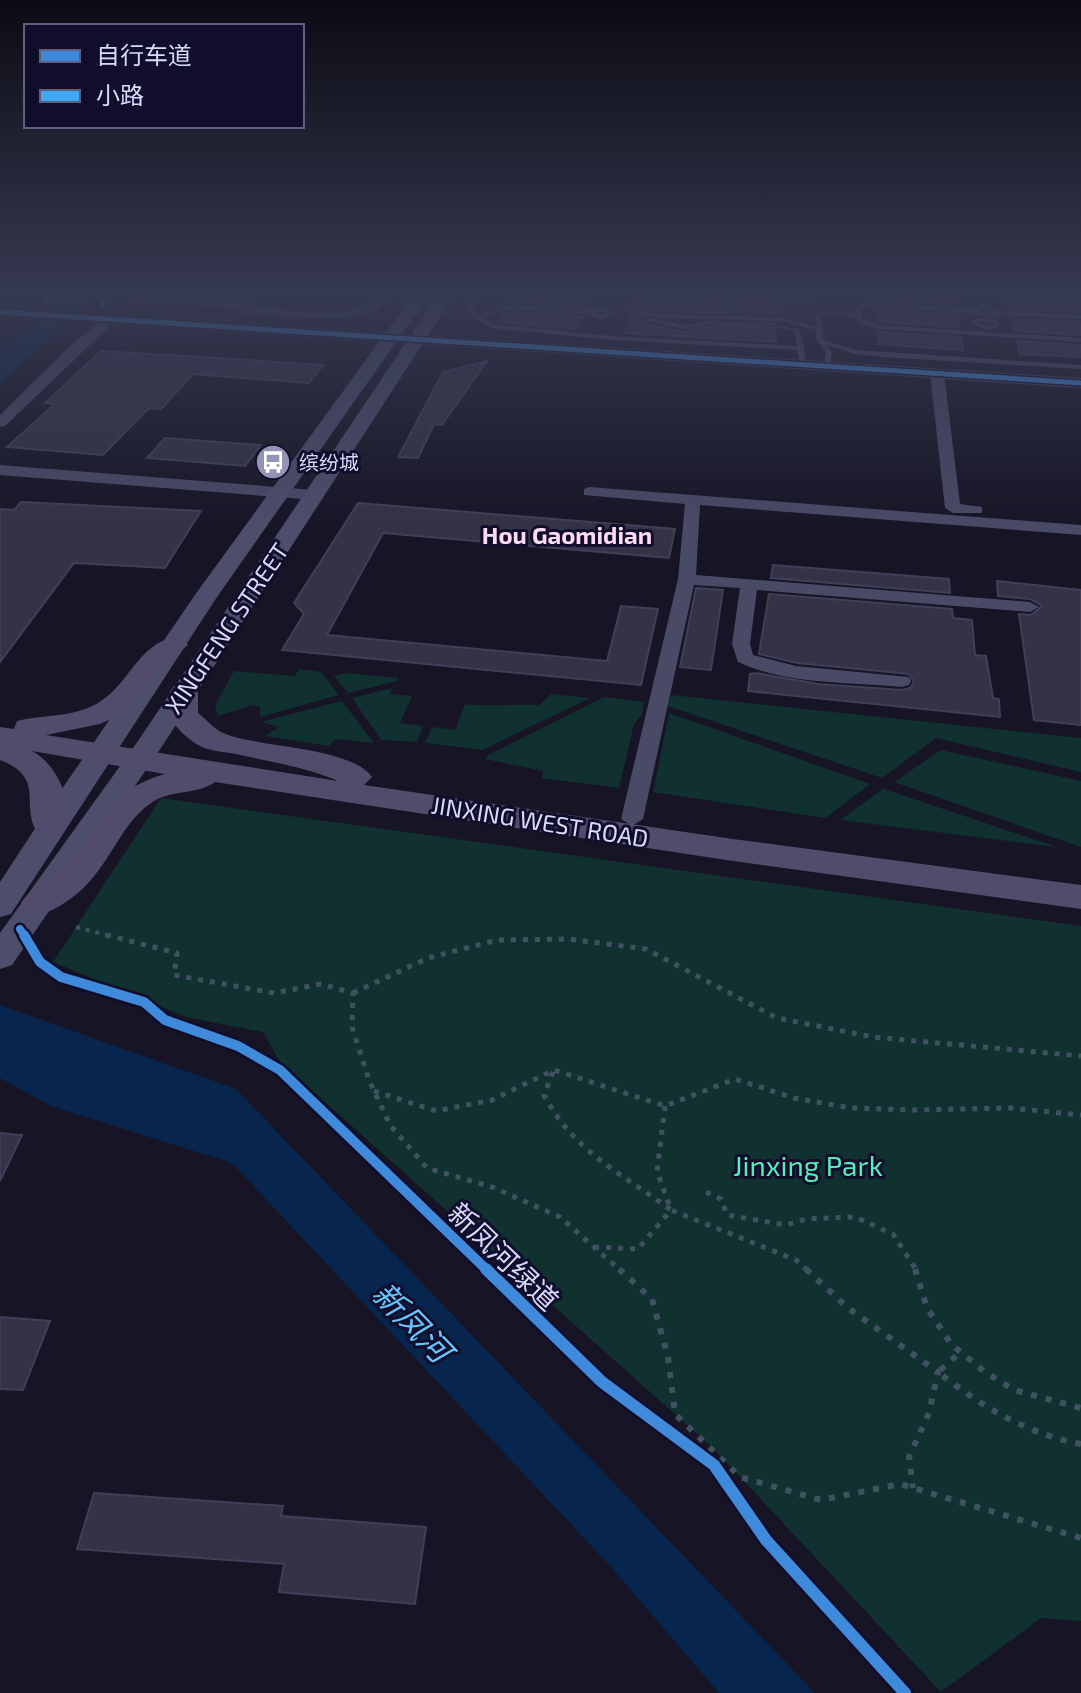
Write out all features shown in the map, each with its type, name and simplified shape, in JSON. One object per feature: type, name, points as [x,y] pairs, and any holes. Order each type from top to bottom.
[{"type":"main road","name":"XINGFENG STREET","points":[[0,906],[50,827],[278,491],[363,374]]},
{"type":"main road","name":"XINGFENG STREET","points":[[0,957],[144,752],[393,374]]},
{"type":"main road","points":[[9,728],[76,721],[106,711],[120,701],[153,659],[174,645]]},
{"type":"main road","points":[[183,693],[181,709],[185,718],[212,740],[326,764],[356,777]]},
{"type":"main road","name":"JINXING WEST ROAD","points":[[9,728],[144,752],[356,777],[859,853],[1081,879]]},
{"type":"main road","points":[[0,750],[30,761],[41,773],[47,785],[50,827]]},
{"type":"main road","name":"JINXING WEST ROAD","points":[[144,752],[250,777],[748,852],[1081,897]]},
{"type":"main road","points":[[39,903],[79,874],[131,801],[154,787],[181,780],[250,777]]},
{"type":"street","points":[[0,423],[50,374]]},
{"type":"street","points":[[937,374],[953,508],[1081,518]]},
{"type":"street","points":[[951,374],[1081,383]]},
{"type":"street","points":[[0,470],[315,495]]},
{"type":"street","points":[[589,492],[1081,530]]},
{"type":"street","points":[[632,819],[687,579],[693,500]]},
{"type":"street","points":[[687,579],[1030,607]]},
{"type":"street","points":[[749,586],[741,644],[745,658],[752,663],[902,681]]},
{"type":"path","points":[[76,927],[177,953],[174,975],[274,993],[321,984],[353,993],[428,958],[497,940],[568,939],[646,949],[777,1018],[873,1037],[1081,1056]]},
{"type":"path","points":[[353,993],[352,1027],[374,1091],[390,1125],[427,1168],[492,1187],[560,1217],[652,1299],[668,1357],[675,1414],[740,1477],[821,1500],[900,1484],[1081,1538]]},
{"type":"path","points":[[374,1091],[436,1111],[492,1100],[554,1070],[665,1106],[735,1079],[776,1094],[829,1105],[898,1111],[966,1112],[1004,1108],[1081,1115]]},
{"type":"path","points":[[554,1070],[544,1095],[559,1123],[598,1161],[641,1186],[671,1210],[796,1260],[848,1308],[938,1372],[968,1398],[1060,1441],[1081,1444]]},
{"type":"path","points":[[665,1106],[657,1171],[671,1210]]},
{"type":"path","points":[[706,1192],[721,1199],[727,1215],[786,1225],[806,1219],[855,1217],[893,1234],[920,1277],[927,1308],[951,1344],[985,1372],[1014,1390],[1081,1408]]},
{"type":"path","points":[[593,1247],[638,1249],[671,1210]]},
{"type":"path","points":[[913,1488],[909,1457],[929,1413],[938,1372],[956,1356]]},
{"type":"path","points":[[702,1456],[723,1477]]},
{"type":"green space","points":[[300,669],[321,672],[339,695],[260,717],[260,707],[253,705],[218,716],[215,705],[234,671],[294,676]]},
{"type":"green space","points":[[345,673],[399,678],[348,693],[334,676]]},
{"type":"green space","points":[[392,688],[390,694],[412,696],[400,723],[423,726],[417,742],[381,740],[352,698]]},
{"type":"green space","points":[[551,694],[590,698],[482,750],[425,743],[432,727],[455,730],[465,704],[539,705]]},
{"type":"green space","points":[[671,695],[1081,738],[1081,772],[936,738],[882,778],[668,706]]},
{"type":"green space","points":[[604,697],[644,702],[642,715],[634,724],[619,788],[542,778],[543,771],[485,759],[488,755]]},
{"type":"green space","points":[[342,701],[374,743],[335,739],[329,746],[265,736],[279,727],[261,722]]},
{"type":"green space","points":[[669,713],[870,784],[825,818],[653,792]]},
{"type":"green space","points":[[941,750],[1081,781],[1081,847],[894,782]]},
{"type":"green space","points":[[884,789],[1057,847],[840,820]]},
{"type":"green space","name":"Jinxing Park","points":[[161,798],[1081,926],[1081,1621],[1041,1618],[941,1692],[714,1449],[280,1062],[263,1032],[186,1017],[53,962]]},
{"type":"water","points":[[0,374],[11,374],[0,384]]},
{"type":"water","name":"新凤河","points":[[0,1005],[236,1089],[815,1693],[719,1693],[613,1569],[232,1163],[51,1106],[0,1078]]},
{"type":"building","points":[[76,374],[193,374],[161,409],[149,408],[103,455],[7,447],[55,404],[45,403]]},
{"type":"building","points":[[193,374],[316,374],[309,383]]},
{"type":"building","points":[[442,374],[478,374],[442,425],[434,424],[418,458],[398,457]]},
{"type":"building","points":[[165,438],[261,445],[245,466],[147,458]]},
{"type":"building","points":[[21,502],[201,511],[165,568],[74,563],[0,662],[0,509],[14,510]]},
{"type":"building","points":[[358,503],[675,529],[669,558],[383,533],[327,635],[607,661],[621,606],[658,609],[641,685],[282,650],[304,614],[294,603]]},
{"type":"building","points":[[773,565],[949,579],[950,593],[771,578]]},
{"type":"building","points":[[997,581],[1081,590],[1081,725],[1034,720],[1019,614],[1031,615],[1042,606],[1030,599],[998,596]]},
{"type":"building","points":[[696,588],[723,590],[711,670],[680,667]]},
{"type":"building","points":[[769,594],[952,609],[953,618],[972,620],[975,655],[986,656],[993,698],[999,699],[1000,717],[748,691],[750,674],[757,673],[818,684],[902,690],[910,688],[914,682],[909,674],[797,663],[759,654]]},
{"type":"building","points":[[0,1133],[22,1135],[0,1181]]},
{"type":"building","points":[[0,1317],[50,1321],[23,1390],[0,1389]]},
{"type":"building","points":[[94,1493],[283,1506],[281,1516],[426,1527],[415,1604],[279,1592],[284,1564],[77,1549]]},
{"type":"cycle path","points":[[944,374],[1081,383]]},
{"type":"cycle path","name":"新凤河绿道","points":[[20,929],[40,962],[61,977],[144,1002],[165,1020],[238,1046],[280,1070],[602,1382],[714,1465],[766,1540],[905,1693]]},
{"type":"place","name":"缤纷城","points":[[273,462]]},
{"type":"district","name":"Hou Gaomidian","points":[[567,534]]}]
